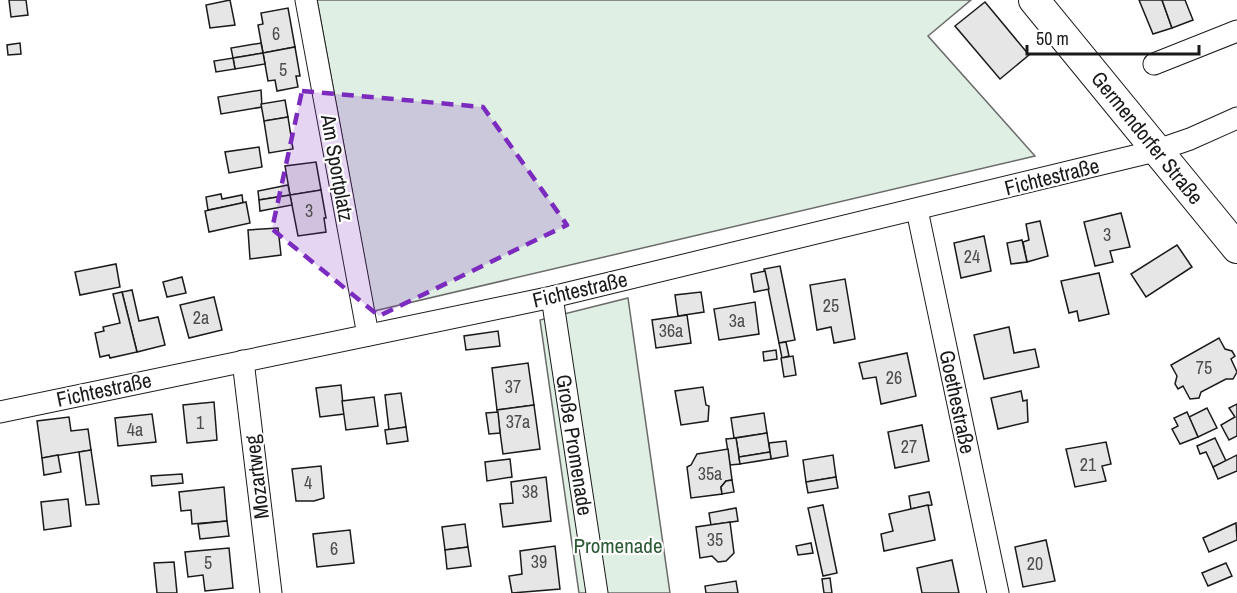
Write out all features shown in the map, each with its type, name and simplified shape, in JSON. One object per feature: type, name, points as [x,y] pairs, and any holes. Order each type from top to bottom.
[{"type":"main road","name":"Germendorfer Straße","points":[[1034,0],[1237,249]]},
{"type":"street","name":"Am Sportplatz","points":[[306,0],[368,335]]},
{"type":"street","points":[[1154,64],[1237,31]]},
{"type":"street","name":"Fichtestraße","points":[[0,412],[552,297],[1155,151],[1190,139],[1237,118]]},
{"type":"street","name":"Goethestraße","points":[[917,210],[998,593]]},
{"type":"street","name":"Große Promenade","points":[[552,297],[597,593]]},
{"type":"street","name":"Mozartweg","points":[[243,361],[271,593]]},
{"type":"highlighted area","points":[[302,91],[483,107],[567,225],[379,316],[272,229]]},
{"type":"green space","points":[[317,0],[971,0],[928,36],[1035,156],[374,311]]},
{"type":"green space","name":"Promenade","points":[[628,298],[670,593],[579,593],[540,320]]},
{"type":"building","points":[[9,0],[26,0],[28,15],[11,17]]},
{"type":"building","points":[[230,0],[235,25],[210,28],[206,5]]},
{"type":"building","points":[[1139,0],[1162,0],[1172,28],[1153,34]]},
{"type":"building","points":[[1162,0],[1185,0],[1193,20],[1172,28]]},
{"type":"building","points":[[985,2],[1029,55],[1000,79],[955,26]]},
{"type":"building","points":[[288,8],[295,47],[263,53],[258,25],[263,24],[261,13]]},
{"type":"building","points":[[20,43],[21,54],[8,55],[7,45]]},
{"type":"building","points":[[261,43],[263,53],[233,58],[231,48]]},
{"type":"building","points":[[295,47],[300,76],[296,76],[298,87],[277,91],[275,80],[268,81],[263,53]]},
{"type":"building","points":[[263,53],[265,64],[235,69],[233,58]]},
{"type":"building","points":[[233,58],[235,69],[216,72],[214,61]]},
{"type":"building","points":[[261,90],[262,107],[221,114],[218,97]]},
{"type":"building","points":[[285,100],[288,117],[264,121],[261,104]]},
{"type":"building","points":[[288,117],[293,149],[269,153],[264,121]]},
{"type":"building","points":[[259,147],[262,167],[229,173],[225,152]]},
{"type":"building","points":[[316,162],[321,190],[290,195],[285,166]]},
{"type":"building","points":[[288,185],[290,195],[259,200],[258,191]]},
{"type":"building","points":[[321,190],[326,232],[298,236],[290,195]]},
{"type":"building","points":[[221,194],[222,199],[242,195],[243,203],[208,210],[206,197]]},
{"type":"building","points":[[290,195],[292,205],[260,211],[259,200]]},
{"type":"building","points":[[246,202],[250,223],[209,232],[205,211]]},
{"type":"building","points":[[1121,213],[1130,247],[1110,251],[1113,262],[1095,266],[1084,222]]},
{"type":"building","points":[[1040,221],[1048,256],[1027,262],[1023,242],[1029,240],[1026,224]]},
{"type":"building","points":[[278,228],[281,255],[250,259],[248,230]]},
{"type":"building","points":[[984,236],[991,271],[961,278],[954,243]]},
{"type":"building","points":[[1022,240],[1027,262],[1011,264],[1007,243]]},
{"type":"building","points":[[1177,245],[1192,267],[1146,297],[1131,274]]},
{"type":"building","points":[[116,264],[120,287],[80,295],[75,272]]},
{"type":"building","points":[[780,266],[795,340],[779,343],[764,269]]},
{"type":"building","points":[[765,271],[769,289],[754,292],[751,274]]},
{"type":"building","points":[[1099,273],[1109,314],[1079,321],[1077,311],[1069,313],[1061,281]]},
{"type":"building","points":[[182,277],[186,293],[167,297],[163,282]]},
{"type":"building","points":[[845,279],[855,339],[834,343],[831,327],[817,330],[810,285]]},
{"type":"building","points":[[132,290],[139,321],[158,317],[165,345],[137,352],[122,292]]},
{"type":"building","points":[[122,292],[137,352],[110,358],[109,355],[100,357],[95,333],[104,331],[103,327],[120,323],[113,294]]},
{"type":"building","points":[[701,292],[704,312],[678,316],[675,295]]},
{"type":"building","points":[[214,297],[222,330],[189,338],[180,305]]},
{"type":"building","points":[[755,302],[759,334],[719,340],[714,309]]},
{"type":"building","points":[[687,315],[691,343],[656,348],[652,320]]},
{"type":"building","points":[[1009,327],[1014,353],[1035,349],[1039,367],[984,379],[974,335]]},
{"type":"building","points":[[498,331],[500,346],[466,350],[464,336]]},
{"type":"building","points":[[1219,338],[1225,349],[1232,351],[1235,356],[1231,359],[1237,372],[1233,379],[1226,379],[1201,392],[1199,398],[1190,399],[1183,386],[1178,389],[1175,384],[1177,376],[1171,365]]},
{"type":"building","points":[[786,342],[789,356],[782,358],[779,343]]},
{"type":"building","points":[[776,350],[777,359],[764,361],[763,352]]},
{"type":"building","points":[[907,353],[916,396],[881,404],[876,377],[863,379],[859,363]]},
{"type":"building","points":[[793,356],[796,375],[784,377],[781,358]]},
{"type":"building","points":[[528,363],[534,405],[497,410],[492,368]]},
{"type":"building","points":[[341,385],[344,414],[320,417],[316,388]]},
{"type":"building","points":[[703,387],[706,405],[709,406],[708,421],[681,425],[675,391]]},
{"type":"building","points":[[1021,391],[1023,401],[1027,400],[1028,422],[998,429],[991,398]]},
{"type":"building","points":[[401,393],[406,427],[389,430],[385,395]]},
{"type":"building","points":[[374,397],[378,426],[346,430],[342,401]]},
{"type":"building","points":[[214,402],[217,440],[187,443],[183,405]]},
{"type":"building","points":[[1237,404],[1237,436],[1229,440],[1221,425],[1235,417],[1229,408]]},
{"type":"building","points":[[534,405],[540,449],[503,454],[497,410]]},
{"type":"building","points":[[1207,408],[1217,428],[1198,437],[1189,417]]},
{"type":"building","points":[[498,412],[500,433],[489,434],[486,413]]},
{"type":"building","points":[[1187,412],[1198,437],[1180,444],[1172,429],[1178,426],[1174,418]]},
{"type":"building","points":[[764,413],[767,433],[734,438],[731,418]]},
{"type":"building","points":[[152,414],[156,442],[118,446],[115,418]]},
{"type":"building","points":[[69,417],[71,431],[88,429],[91,450],[42,458],[37,421]]},
{"type":"building","points":[[922,425],[929,461],[895,468],[888,432]]},
{"type":"building","points":[[406,427],[408,441],[387,444],[385,430]]},
{"type":"building","points":[[767,433],[770,452],[739,457],[736,438]]},
{"type":"building","points":[[736,438],[740,464],[730,465],[726,439]]},
{"type":"building","points":[[1215,438],[1226,461],[1213,467],[1206,452],[1200,454],[1197,446]]},
{"type":"building","points":[[786,441],[788,456],[771,459],[769,443]]},
{"type":"building","points":[[1106,442],[1111,464],[1102,466],[1106,481],[1075,487],[1066,449]]},
{"type":"building","points":[[728,449],[732,480],[726,481],[721,487],[722,494],[691,498],[687,467],[691,465],[697,454]]},
{"type":"building","points":[[91,450],[99,504],[86,505],[79,452]]},
{"type":"building","points":[[770,452],[771,459],[740,464],[739,457]]},
{"type":"building","points":[[58,455],[61,472],[44,475],[42,458]]},
{"type":"building","points":[[833,455],[836,477],[806,482],[803,460]]},
{"type":"building","points":[[1237,455],[1237,471],[1218,479],[1213,467]]},
{"type":"building","points":[[510,459],[512,477],[487,481],[485,462]]},
{"type":"building","points":[[321,466],[324,498],[314,501],[296,501],[292,469]]},
{"type":"building","points":[[182,474],[183,483],[152,486],[151,476]]},
{"type":"building","points":[[546,477],[551,521],[503,527],[500,504],[513,503],[511,482]]},
{"type":"building","points":[[836,477],[838,488],[808,493],[806,482]]},
{"type":"building","points":[[732,480],[734,492],[722,494],[721,487],[726,481]]},
{"type":"building","points":[[224,487],[227,521],[192,524],[191,510],[181,511],[179,492]]},
{"type":"building","points":[[929,492],[932,505],[911,509],[909,496]]},
{"type":"building","points":[[68,499],[71,526],[44,530],[41,502]]},
{"type":"building","points":[[823,505],[837,573],[823,576],[808,508]]},
{"type":"building","points":[[928,505],[935,540],[884,551],[881,534],[893,531],[889,514]]},
{"type":"building","points":[[736,508],[738,521],[711,525],[709,513]]},
{"type":"building","points":[[227,521],[229,536],[200,539],[198,524]]},
{"type":"building","points":[[730,522],[734,553],[726,561],[718,562],[712,556],[700,558],[696,527]]},
{"type":"building","points":[[1236,523],[1237,540],[1209,552],[1203,538]]},
{"type":"building","points":[[465,524],[468,547],[445,550],[442,527]]},
{"type":"building","points":[[350,530],[354,563],[317,567],[313,534]]},
{"type":"building","points":[[1046,540],[1055,581],[1023,587],[1015,547]]},
{"type":"building","points":[[811,543],[813,553],[798,555],[796,546]]},
{"type":"building","points":[[555,546],[560,589],[512,593],[509,576],[522,574],[520,551]]},
{"type":"building","points":[[468,547],[471,566],[447,569],[445,550]]},
{"type":"building","points":[[229,548],[233,588],[205,591],[203,575],[188,577],[185,552]]},
{"type":"building","points":[[952,560],[959,593],[922,593],[917,568]]},
{"type":"building","points":[[174,562],[177,593],[157,593],[154,563]]},
{"type":"building","points":[[1226,563],[1232,576],[1208,586],[1202,573]]},
{"type":"building","points":[[830,578],[832,593],[824,593],[822,579]]},
{"type":"building","points":[[736,581],[738,593],[706,593],[705,586]]}]
